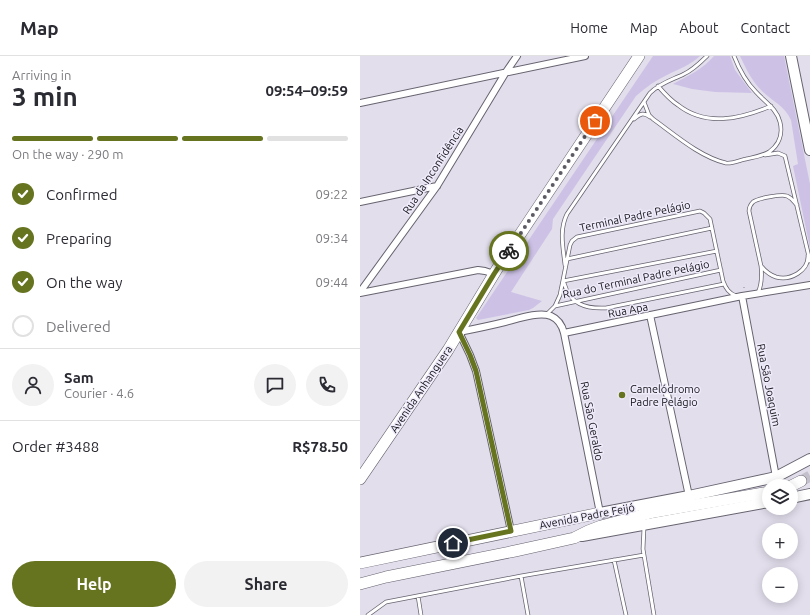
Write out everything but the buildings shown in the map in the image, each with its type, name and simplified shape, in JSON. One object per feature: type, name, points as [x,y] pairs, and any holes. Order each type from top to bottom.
[{"type":"highway","name":"Avenida Anhanguera","points":[[360,479],[459,332],[494,274],[639,56]]},
{"type":"highway","points":[[570,519],[650,513],[762,493]]},
{"type":"highway","name":"Avenida Padre Feijó","points":[[360,563],[600,513]]},
{"type":"highway","points":[[574,538],[601,526],[650,513]]},
{"type":"highway","name":"Avenida Padre Feijó","points":[[360,584],[386,577],[574,538]]},
{"type":"main road","points":[[790,56],[810,147]]},
{"type":"main road","name":"Avenida Padre Feijó","points":[[600,513],[776,477],[810,459]]},
{"type":"main road","points":[[798,497],[810,494]]},
{"type":"main road","name":"Avenida Padre Feijó","points":[[574,538],[762,503]]},
{"type":"street","name":"Rua da Inconfidência","points":[[360,293],[437,186],[517,56]]},
{"type":"street","points":[[360,103],[585,56]]},
{"type":"street","points":[[360,202],[437,186]]},
{"type":"street","points":[[360,293],[478,270],[494,274]]},
{"type":"street","name":"Rua Apa","points":[[564,332],[740,297],[810,285]]},
{"type":"street","name":"Rua São Joaquim","points":[[740,297],[776,477]]},
{"type":"street","points":[[511,531],[476,371],[459,332],[533,316],[547,315],[559,322],[564,332]]},
{"type":"street","points":[[650,315],[689,496]]},
{"type":"street","name":"Rua São Geraldo","points":[[564,332],[600,513]]},
{"type":"lane","name":"Terminal Padre Pelágio","points":[[566,269],[562,234],[564,220],[567,214],[650,93],[658,86],[690,71],[707,56]]},
{"type":"lane","points":[[734,56],[743,74],[755,91],[771,106],[780,121],[780,139],[773,149],[763,156]]},
{"type":"lane","points":[[658,86],[679,106],[693,114],[707,118],[734,118],[751,114],[771,106]]},
{"type":"lane","points":[[644,102],[649,115],[653,119]]},
{"type":"lane","points":[[630,122],[638,115],[646,114],[696,150],[727,163],[778,153],[785,156],[810,261]]},
{"type":"lane","points":[[757,294],[760,289],[762,279],[761,266],[749,211],[750,205],[752,202],[756,201],[778,196],[788,196],[797,205]]},
{"type":"lane","name":"Terminal Padre Pelágio","points":[[547,315],[560,295],[570,245],[577,237],[700,211],[707,215],[710,219],[724,284]]},
{"type":"lane","points":[[568,259],[712,228]]},
{"type":"lane","name":"Rua do Terminal Padre Pelágio","points":[[563,281],[717,251]]},
{"type":"lane","points":[[761,266],[771,275],[778,278],[794,276],[803,269],[808,255]]},
{"type":"lane","name":"Rua do Terminal Padre Pelágio","points":[[554,306],[721,270]]},
{"type":"lane","points":[[563,281],[570,297],[576,302],[584,306],[600,308],[724,284],[728,291],[740,297]]},
{"type":"lane","points":[[644,525],[643,549],[654,615]]},
{"type":"lane","points":[[368,615],[386,602],[521,576],[644,555]]},
{"type":"lane","points":[[614,560],[626,615]]},
{"type":"lane","points":[[521,576],[528,615]]},
{"type":"lane","points":[[418,596],[421,615]]},
{"type":"shaded area","points":[[653,56],[700,56],[655,81],[636,96],[553,219],[552,229],[511,292],[542,301],[529,310],[478,320],[476,318]]},
{"type":"shaded area","points":[[714,56],[730,56],[735,70],[752,93],[715,92],[692,89],[673,84],[690,75],[710,61]]},
{"type":"shaded area","points":[[740,56],[784,56],[810,184],[810,248],[793,166],[798,164],[791,120],[782,107],[766,95],[755,83]]},
{"type":"tunnel","points":[[801,481],[810,476]]},
{"type":"way so far","points":[[509,251],[595,121]]},
{"type":"place","name":"Camelódromo Padre Pelágio","points":[[622,395]]},
{"type":"route","points":[[453,543],[511,531],[476,371],[459,332],[509,251]]}]
